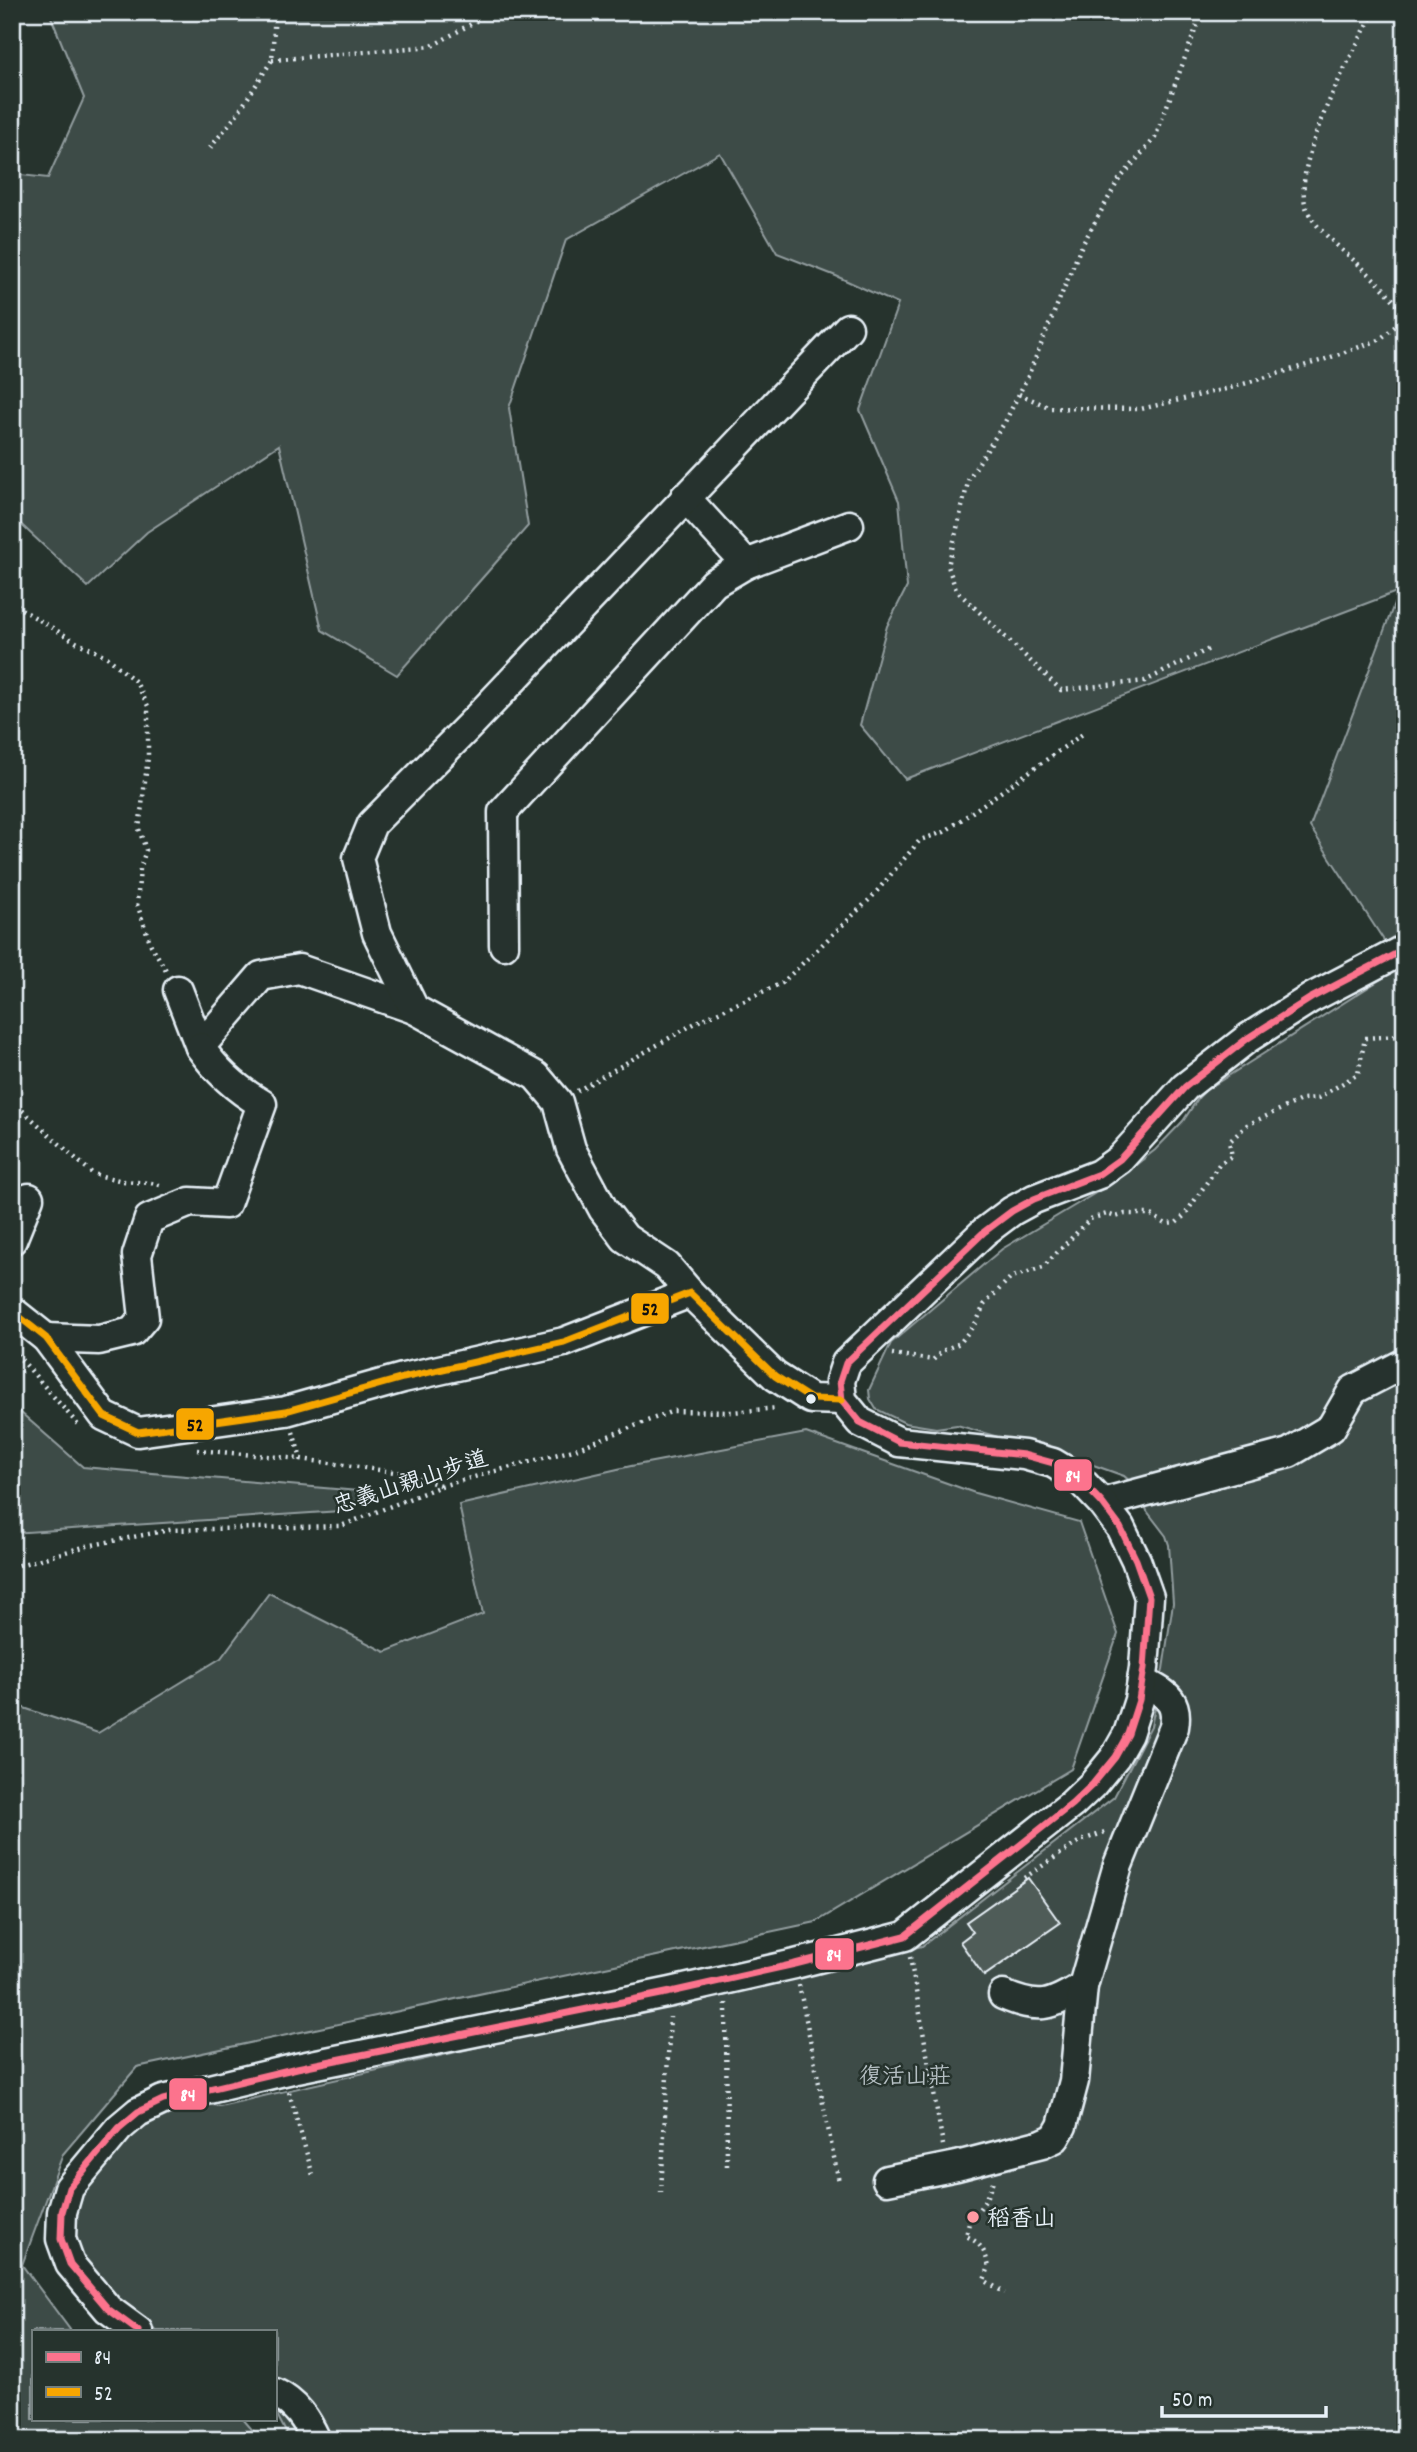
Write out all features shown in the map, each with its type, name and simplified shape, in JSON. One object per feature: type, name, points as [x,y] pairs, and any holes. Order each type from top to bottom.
[{"type":"street","points":[[414,1009],[377,933],[358,858],[372,824],[470,725],[848,328]]},
{"type":"street","points":[[685,497],[746,564]]},
{"type":"street","points":[[503,945],[503,812],[714,583],[746,564],[849,525]]},
{"type":"street","points":[[137,2330],[108,2309],[70,2264],[61,2239],[62,2212],[69,2188],[119,2127],[138,2112],[163,2100],[283,2071],[671,1992],[905,1936],[1072,1804],[1093,1784],[1115,1757],[1128,1734],[1142,1681],[1149,1598],[1125,1538],[1102,1503],[1078,1478],[1053,1463],[1024,1455],[899,1442],[860,1422],[842,1400],[840,1381],[846,1363],[984,1232],[1034,1199],[1099,1174],[1120,1159],[1185,1087],[1248,1038],[1311,998],[1405,949]]},
{"type":"street","points":[[200,1047],[261,976],[299,968],[414,1009],[536,1076],[558,1102],[571,1149],[603,1209],[625,1238],[667,1266],[690,1293],[775,1376],[811,1399],[842,1400]]},
{"type":"street","points":[[46,1338],[99,1340],[132,1332],[144,1318],[137,1255],[149,1219],[190,1202],[226,1204],[262,1104],[239,1091],[213,1066],[200,1047],[178,990]]},
{"type":"street","points":[[12,1240],[29,1198]]},
{"type":"street","points":[[12,1311],[46,1338],[104,1416],[138,1432],[286,1411],[403,1378],[564,1342],[690,1293]]},
{"type":"street","points":[[1102,1503],[1289,1453],[1331,1428],[1353,1390],[1405,1363]]},
{"type":"street","points":[[887,2180],[1024,2149],[1055,2138],[1062,2126],[1074,2081],[1083,1986],[1118,1865],[1160,1764],[1177,1712],[1172,1700],[1142,1681]]},
{"type":"street","points":[[1003,1995],[1027,2005],[1058,2002],[1083,1986]]},
{"type":"street","points":[[276,2394],[306,2417],[316,2440]]},
{"type":"path","points":[[210,148],[237,113],[271,60],[275,12]]},
{"type":"path","points":[[271,60],[432,46],[492,12]]},
{"type":"path","points":[[1202,12],[1155,138],[1118,181],[1081,247],[1019,394],[1005,422],[969,478],[948,566],[956,590],[1061,690],[1145,681],[1209,649]]},
{"type":"path","points":[[1019,394],[1051,408],[1141,409],[1230,388],[1378,340],[1405,315],[1373,277],[1322,232],[1306,207],[1304,180],[1322,113],[1374,12]]},
{"type":"path","points":[[12,599],[21,609],[76,642],[106,656],[136,682],[148,706],[148,757],[139,829],[146,850],[140,869],[137,904],[151,945],[178,990]]},
{"type":"path","points":[[558,1102],[699,1021],[782,982],[872,897],[920,840],[944,832],[1084,733]]},
{"type":"path","points":[[860,1349],[933,1360],[942,1351],[960,1343],[977,1321],[984,1305],[1010,1278],[1043,1267],[1090,1219],[1107,1214],[1116,1217],[1125,1214],[1150,1214],[1166,1224],[1176,1223],[1184,1216],[1220,1163],[1232,1156],[1229,1142],[1247,1125],[1303,1099],[1318,1098],[1358,1074],[1366,1038],[1400,1036],[1405,1026]]},
{"type":"path","points":[[12,1101],[93,1174],[123,1181],[151,1182],[175,1189],[190,1202]]},
{"type":"path","name":"忠義山親山步道","points":[[12,1567],[87,1546],[169,1530],[341,1526],[440,1486],[573,1450],[673,1411],[732,1412],[778,1408],[811,1399]]},
{"type":"path","points":[[286,1411],[301,1459],[401,1473],[440,1486]]},
{"type":"path","points":[[1024,1878],[1080,1841],[1113,1829],[1128,1837]]},
{"type":"path","points":[[905,1936],[947,2168]]},
{"type":"path","points":[[795,1964],[839,2182]]},
{"type":"path","points":[[726,1978],[727,2168]]},
{"type":"path","points":[[661,2193],[671,1992]]},
{"type":"path","points":[[283,2071],[314,2179]]},
{"type":"path","points":[[989,2189],[985,2201],[968,2223],[966,2236],[979,2242],[986,2257],[989,2267],[984,2280],[1005,2293]]},
{"type":"green space","points":[[49,12],[1405,12],[1405,930],[1385,942],[1310,827],[1399,591],[905,779],[860,725],[887,626],[907,587],[899,501],[860,410],[898,304],[777,253],[720,153],[566,240],[509,408],[528,526],[397,675],[322,630],[279,445],[147,532],[88,587],[12,516],[12,174],[48,178],[84,98]]},
{"type":"green space","name":"復活山莊","points":[[1405,964],[1405,2440],[290,2440],[276,2413],[276,2330],[154,2330],[120,2309],[75,2247],[81,2190],[141,2118],[167,2099],[220,2106],[922,1946],[1114,1797],[1151,1726],[1173,1603],[1169,1545],[1166,1536],[1147,1511],[1141,1491],[1124,1476],[1085,1462],[957,1425],[936,1428],[905,1423],[876,1409],[870,1399],[869,1390],[891,1343],[1002,1249],[1114,1182],[1155,1150],[1183,1121],[1206,1090]]},
{"type":"green space","points":[[12,1405],[83,1467],[370,1492],[341,1511],[12,1533]]},
{"type":"green space","points":[[806,1433],[975,1493],[1079,1522],[1118,1634],[1071,1769],[816,1922],[137,2067],[63,2154],[22,2265],[70,2330],[32,2330],[32,2420],[244,2420],[261,2440],[12,2440],[12,1704],[98,1733],[221,1658],[269,1593],[385,1652],[483,1614],[459,1505],[631,1466]]},
{"type":"building","points":[[1028,1878],[1060,1923],[984,1976],[960,1942],[973,1932],[966,1922]]},
{"type":"transit line","name":"84","points":[[137,2330],[108,2309],[70,2264],[61,2239],[62,2212],[69,2188],[119,2128],[138,2112],[163,2100],[297,2068],[671,1992],[905,1936],[1072,1804],[1093,1784],[1115,1757],[1128,1734],[1139,1700],[1144,1668],[1149,1597],[1136,1560],[1120,1527],[1078,1478],[1053,1463],[1024,1455],[899,1442],[860,1422],[842,1400],[840,1381],[846,1363],[984,1232],[1012,1211],[1034,1199],[1099,1174],[1120,1159],[1185,1087],[1248,1038],[1311,998],[1405,949]]},
{"type":"transit line","name":"52","points":[[12,1311],[46,1338],[104,1416],[138,1432],[286,1411],[403,1378],[564,1342],[690,1293],[775,1376],[811,1399],[842,1400]]},
{"type":"place","name":"稻香山","points":[[973,2217]]}]
